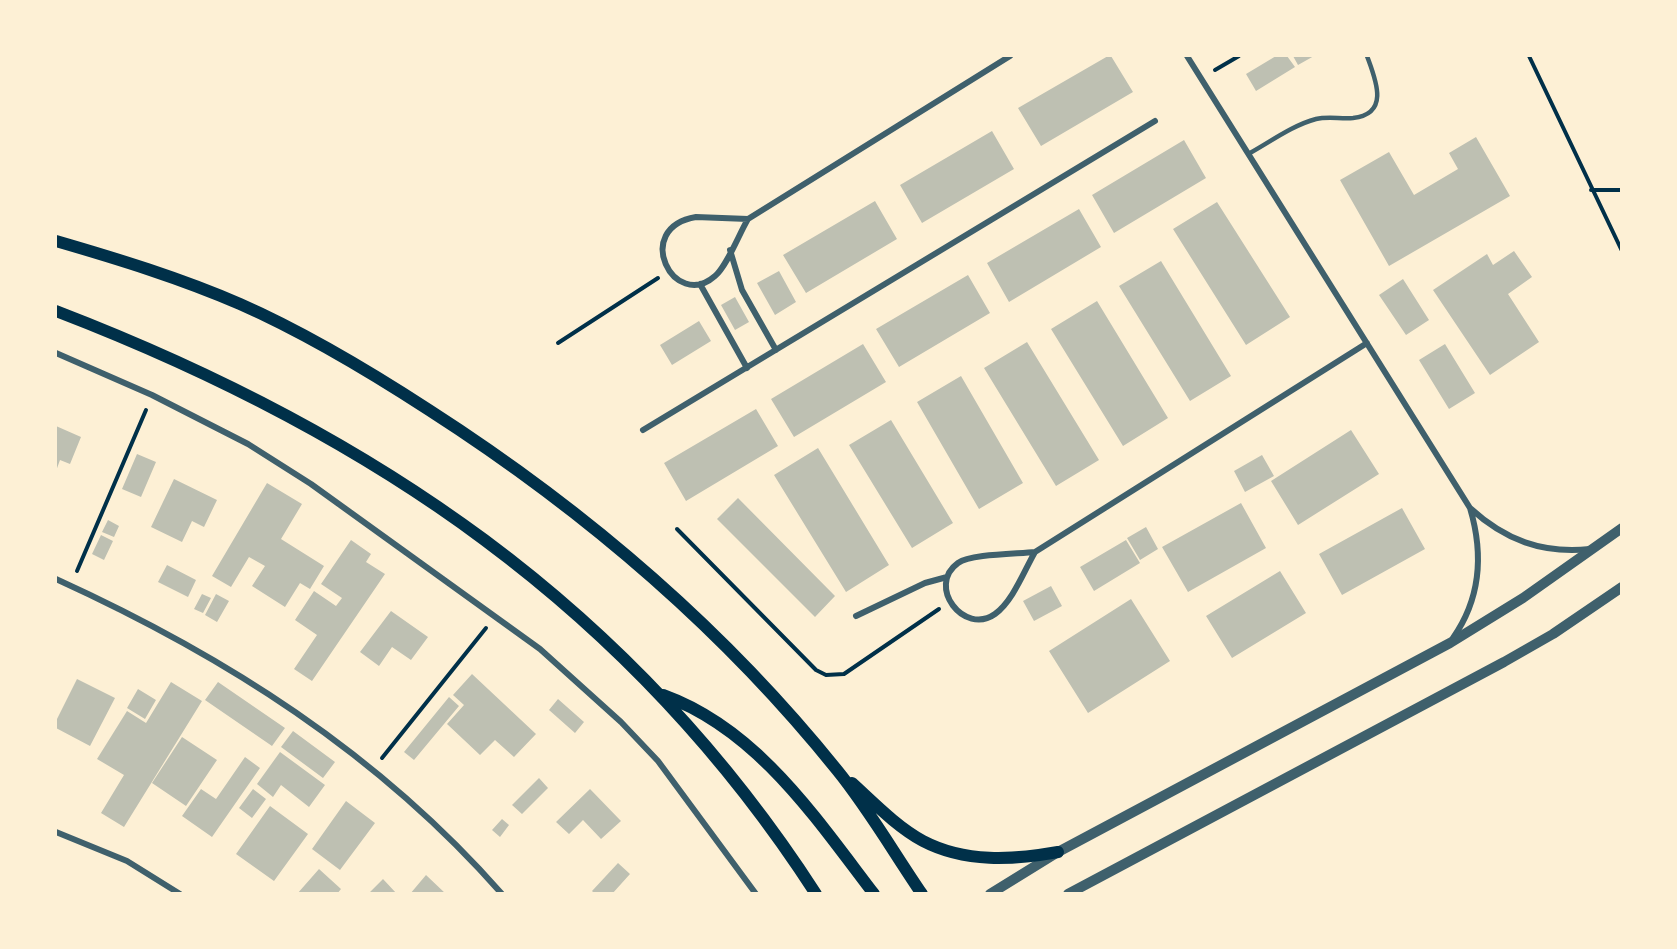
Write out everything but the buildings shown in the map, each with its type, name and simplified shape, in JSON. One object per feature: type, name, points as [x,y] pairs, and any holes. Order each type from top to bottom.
[{"type":"main road","points":[[56,241],[147,269],[243,305],[330,350],[473,438],[543,488],[675,597],[734,654],[838,771],[922,894]]},
{"type":"main road","points":[[56,311],[251,396],[379,466],[440,506],[507,555],[610,643],[662,695],[737,782],[816,894]]},
{"type":"main road","points":[[662,695],[710,716],[752,749],[815,817],[874,894]]},
{"type":"main road","points":[[838,771],[907,831],[934,846],[972,857],[989,858],[1028,857],[1058,852]]},
{"type":"street","points":[[748,219],[696,217],[679,222],[666,236],[663,244],[664,263],[668,271],[682,282],[700,284],[716,276],[748,219],[1010,56]]},
{"type":"street","points":[[1187,56],[1250,153],[1470,508],[1477,531],[1478,578],[1473,602],[1450,643]]},
{"type":"street","points":[[643,430],[1155,122]]},
{"type":"street","points":[[730,250],[742,290],[776,350]]},
{"type":"street","points":[[700,284],[747,368]]},
{"type":"street","points":[[1035,552],[1008,599],[996,613],[988,618],[970,618],[962,615],[950,602],[946,594],[947,577],[951,569],[964,559],[1035,552],[1367,343]]},
{"type":"street","points":[[56,353],[213,424],[280,463],[496,615],[581,684],[658,761],[756,894]]},
{"type":"street","points":[[1470,508],[1505,536],[1526,544],[1548,550],[1593,549]]},
{"type":"street","points":[[990,894],[1058,852],[1450,643],[1523,598],[1622,528]]},
{"type":"street","points":[[856,616],[925,583],[947,577]]},
{"type":"street","points":[[56,579],[156,627],[228,667],[278,699],[372,770],[446,834],[502,894]]},
{"type":"street","points":[[1068,894],[1474,678],[1552,634],[1622,588]]},
{"type":"street","points":[[56,832],[127,861],[180,894]]},
{"type":"lane","points":[[1250,153],[1310,121],[1364,115],[1374,107],[1379,96],[1378,84],[1367,56]]},
{"type":"path","points":[[1202,78],[1239,56]]},
{"type":"path","points":[[1529,56],[1622,251]]},
{"type":"path","points":[[1591,190],[1622,190]]},
{"type":"path","points":[[558,343],[668,271]]},
{"type":"path","points":[[71,586],[152,395]]},
{"type":"path","points":[[677,529],[816,670],[826,675],[844,674],[950,602]]},
{"type":"path","points":[[372,770],[496,615]]}]
